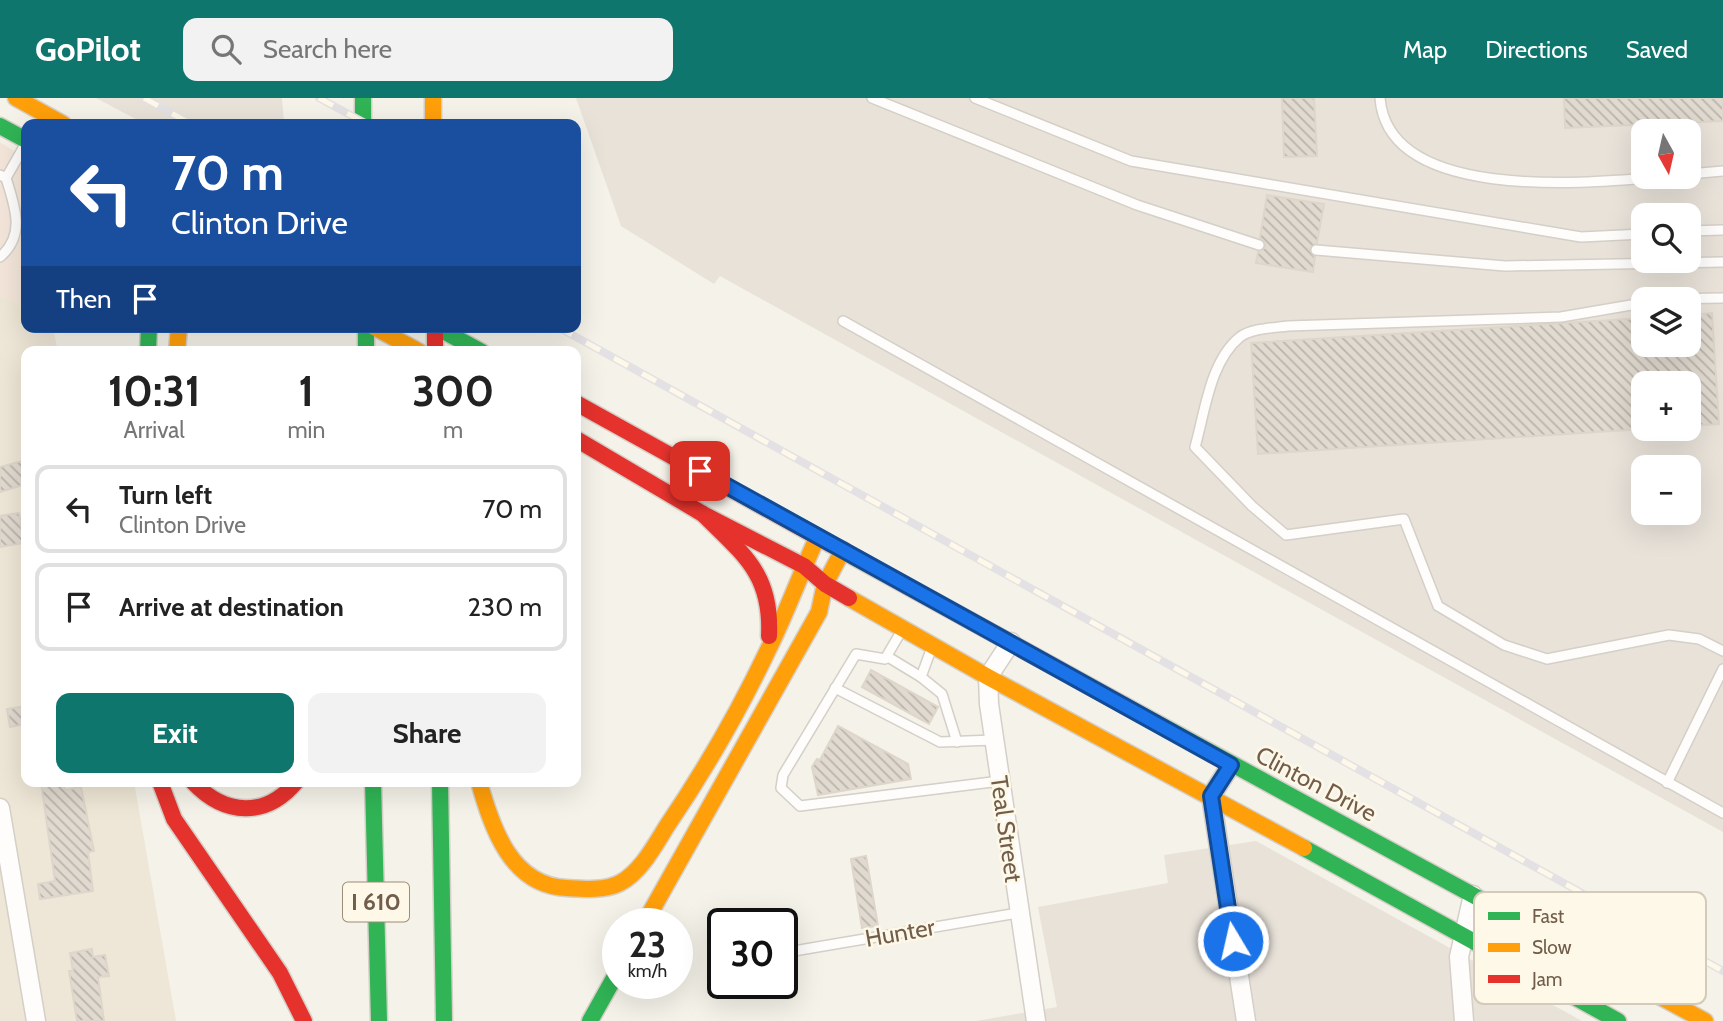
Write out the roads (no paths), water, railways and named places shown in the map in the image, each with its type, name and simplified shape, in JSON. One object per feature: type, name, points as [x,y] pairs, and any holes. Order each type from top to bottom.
[{"type":"main road","points":[[16,98],[54,119]]},
{"type":"main road","points":[[363,98],[363,119]]},
{"type":"main road","points":[[433,98],[433,119]]},
{"type":"main road","points":[[0,125],[21,138]]},
{"type":"main road","points":[[385,333],[409,346]]},
{"type":"main road","points":[[446,333],[471,346]]},
{"type":"main road","name":"Clinton Drive","points":[[581,406],[817,538],[1473,895]]},
{"type":"main road","points":[[581,442],[703,514],[804,566],[825,584],[988,677],[1474,941]]},
{"type":"main road","points":[[703,514],[762,574],[772,607],[768,651]]},
{"type":"main road","points":[[481,787],[506,855],[546,887],[582,889],[622,883],[659,842],[768,651],[817,538]]},
{"type":"main road","points":[[653,908],[819,612],[825,584],[843,550]]},
{"type":"main road","points":[[162,787],[174,819],[280,973],[304,1021]]},
{"type":"main road","points":[[197,787],[205,797],[230,807],[274,804],[291,787]]},
{"type":"main road","name":"I 610","points":[[373,787],[379,1021]]},
{"type":"main road","name":"I 610","points":[[440,787],[444,1021]]},
{"type":"main road","points":[[590,1021],[602,999]]},
{"type":"main road","points":[[1584,1004],[1612,1020]]},
{"type":"main road","name":"Clinton Drive","points":[[1674,1004],[1705,1021]]},
{"type":"street","points":[[988,677],[1011,642]]},
{"type":"street","name":"Teal Street","points":[[988,677],[1018,913],[1036,1021]]},
{"type":"street","points":[[1231,765],[1211,796],[1245,1021]]},
{"type":"street","points":[[0,808],[9,910],[36,1021]]},
{"type":"street","points":[[1464,1021],[1459,957],[1473,895]]},
{"type":"lane","points":[[872,98],[1138,205],[1259,245]]},
{"type":"lane","points":[[975,98],[1131,161],[1581,237],[1631,235]]},
{"type":"lane","points":[[1380,98],[1381,117],[1400,145],[1450,169],[1484,178],[1537,182],[1593,183],[1631,180]]},
{"type":"lane","points":[[0,257],[11,247],[18,232],[3,176],[21,149]]},
{"type":"lane","points":[[1701,173],[1723,172]]},
{"type":"lane","points":[[1701,231],[1723,230]]},
{"type":"lane","points":[[1316,250],[1505,266],[1723,262]]},
{"type":"lane","points":[[1701,298],[1723,298]]},
{"type":"lane","points":[[1631,305],[1561,317],[1288,326],[1241,336],[1219,363],[1195,447],[1252,506],[1286,536],[1404,519],[1438,606],[1504,645],[1547,659],[1669,635],[1699,639],[1723,651]]},
{"type":"lane","points":[[843,321],[1723,813]]},
{"type":"lane","points":[[888,657],[903,628]]},
{"type":"lane","points":[[921,677],[933,645]]},
{"type":"lane","points":[[957,742],[942,694],[921,677],[888,657],[856,654],[783,775],[781,788],[800,806],[1000,781]]},
{"type":"lane","points":[[1667,783],[1723,669]]},
{"type":"lane","points":[[835,688],[940,741],[994,740]]},
{"type":"lane","name":"Hunter","points":[[798,950],[1018,913]]},
{"type":"railway","points":[[144,98],[182,119]]},
{"type":"railway","points":[[319,98],[358,119]]},
{"type":"railway","points":[[569,333],[1580,892]]},
{"type":"railway","points":[[1706,962],[1723,971]]}]
